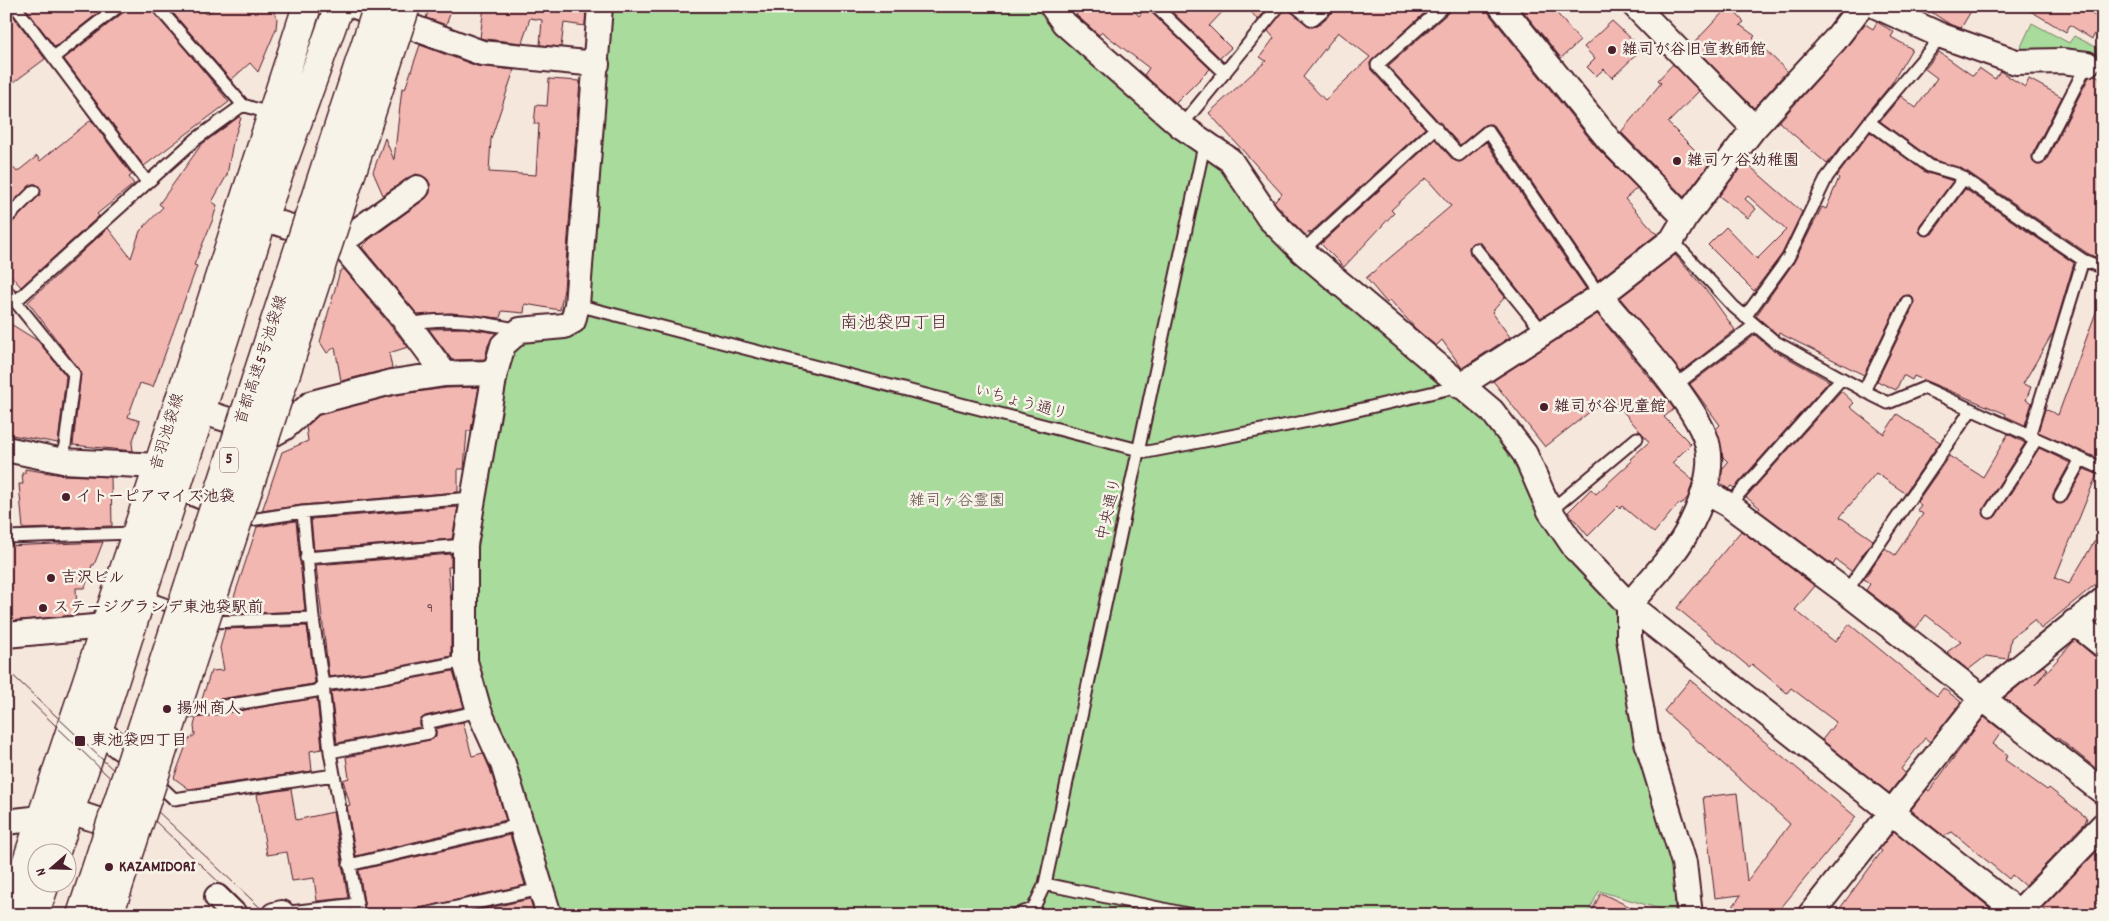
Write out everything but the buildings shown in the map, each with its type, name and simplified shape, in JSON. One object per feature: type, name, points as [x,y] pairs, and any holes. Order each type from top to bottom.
[{"type":"main road","name":"音羽池袋線","points":[[9,915],[158,466],[307,6]]},
{"type":"main road","name":"音羽池袋線","points":[[58,844],[98,730],[263,218],[339,6]]},
{"type":"main road","points":[[361,55],[368,6]]},
{"type":"main road","name":"首都高速5号池袋線","points":[[81,915],[378,6]]},
{"type":"main road","name":"首都高速5号池袋線","points":[[109,915],[409,13]]},
{"type":"main road","points":[[34,915],[41,894]]},
{"type":"street","points":[[355,6],[409,13],[482,53],[597,64]]},
{"type":"street","points":[[549,915],[523,824],[503,764],[479,711],[465,661],[465,545],[495,373],[502,345],[520,330],[564,326],[573,321],[577,305],[600,6]]},
{"type":"street","points":[[1052,6],[1064,23],[1182,126],[1230,160],[1269,218],[1302,251],[1492,411],[1515,440],[1534,472],[1550,511],[1575,548],[1629,605],[2017,913],[2102,826]]},
{"type":"street","points":[[1501,6],[1609,140],[1686,218]]},
{"type":"street","points":[[1635,6],[1754,128]]},
{"type":"street","points":[[1460,386],[1600,296],[1672,240],[1686,218],[1754,128],[1835,40],[1861,6]]},
{"type":"street","points":[[1876,6],[1942,36],[2016,62],[2062,61],[2095,63]]},
{"type":"street","points":[[98,730],[121,748],[167,753],[214,622],[232,516],[272,434],[338,242],[409,13]]},
{"type":"street","points":[[338,242],[417,188]]},
{"type":"street","points":[[263,218],[338,242],[408,324],[445,374]]},
{"type":"street","points":[[1600,296],[1695,416],[1708,447],[1709,463],[1704,491],[1691,524],[1673,553],[1629,605],[1629,638],[1647,742],[1684,863],[1690,915]]},
{"type":"street","points":[[200,411],[272,434],[284,428],[312,403],[392,382],[445,374],[495,373]]},
{"type":"street","points":[[6,448],[63,461],[158,466]]},
{"type":"street","points":[[1704,491],[1728,505],[1846,592],[2103,792]]},
{"type":"street","points":[[1810,915],[1982,698],[2103,600]]},
{"type":"street","points":[[2074,622],[2103,645]]},
{"type":"street","points":[[6,635],[105,626]]},
{"type":"street","points":[[70,811],[143,836],[118,915]]},
{"type":"street","points":[[6,822],[41,818]]},
{"type":"street","points":[[217,897],[235,915]]},
{"type":"lane","points":[[15,6],[148,182]]},
{"type":"lane","points":[[54,57],[119,6]]},
{"type":"lane","points":[[157,6],[243,104],[271,114]]},
{"type":"lane","points":[[1155,6],[1225,72]]},
{"type":"lane","points":[[1182,126],[1279,6]]},
{"type":"lane","points":[[1295,6],[1312,20],[1328,6]]},
{"type":"lane","points":[[1444,6],[1377,65],[1459,155],[1488,131],[1600,296]]},
{"type":"lane","points":[[1745,317],[1788,258],[1827,177],[1869,122],[1942,36]]},
{"type":"lane","points":[[2039,158],[2095,63]]},
{"type":"lane","points":[[16,300],[196,139],[243,104]]},
{"type":"lane","points":[[1869,122],[1929,166],[1958,174],[2083,260],[2103,268]]},
{"type":"lane","points":[[1302,251],[1436,128]]},
{"type":"lane","name":"中央通り","points":[[1015,915],[1033,909],[1045,884],[1140,451],[1205,141]]},
{"type":"lane","points":[[1926,229],[1964,178]]},
{"type":"lane","points":[[6,218],[34,191]]},
{"type":"lane","points":[[1672,240],[1755,326],[1774,341],[1841,379],[1888,403],[1924,388],[2103,469]]},
{"type":"lane","points":[[1476,249],[1544,332]]},
{"type":"lane","points":[[1990,512],[2033,438],[2083,260]]},
{"type":"lane","points":[[6,290],[74,374],[63,461]]},
{"type":"lane","points":[[1864,391],[1907,302]]},
{"type":"lane","name":"いちょう通り","points":[[577,305],[1148,452],[1314,420],[1460,386]]},
{"type":"lane","points":[[408,324],[432,319],[478,321],[520,330]]},
{"type":"lane","points":[[1673,387],[1755,326]]},
{"type":"lane","points":[[1728,505],[1841,379]]},
{"type":"lane","points":[[1846,592],[1971,410]]},
{"type":"lane","points":[[1550,511],[1637,438]]},
{"type":"lane","points":[[2060,497],[2081,459]]},
{"type":"lane","points":[[174,492],[232,516],[472,498]]},
{"type":"lane","points":[[278,914],[358,909],[330,752],[306,558],[303,512]]},
{"type":"lane","points":[[6,537],[135,533]]},
{"type":"lane","points":[[306,558],[465,545]]},
{"type":"lane","points":[[141,596],[214,622],[313,618]]},
{"type":"lane","points":[[181,713],[316,691],[323,685],[378,678],[465,661]]},
{"type":"lane","points":[[330,752],[429,733],[427,723],[479,711]]},
{"type":"lane","points":[[121,748],[174,800],[334,775]]},
{"type":"lane","points":[[349,865],[523,824]]},
{"type":"lane","points":[[1045,884],[1192,915]]},
{"type":"lane","points":[[420,915],[541,889]]},
{"type":"green space","name":"雑司ヶ谷霊園","points":[[607,6],[1053,6],[1492,411],[1626,607],[1677,866],[1674,913],[1599,891],[1587,915],[558,915],[471,659],[474,584],[481,501],[507,353],[515,343],[564,335]]},
{"type":"green space","points":[[2032,23],[2069,43],[2074,36],[2100,49],[2103,44],[2103,63],[2019,51]]},
{"type":"tram line","points":[[6,669],[268,915]]},
{"type":"tram line","points":[[31,702],[253,915]]},
{"type":"place","name":"雑司が谷旧宣教師館","points":[[1612,50]]},
{"type":"place","name":"雑司ケ谷幼稚園","points":[[1677,161]]},
{"type":"place","name":"雑司が谷児童館","points":[[1544,407]]},
{"type":"place","name":"イトーピアマイズ池袋","points":[[66,497]]},
{"type":"place","name":"吉沢ビル","points":[[51,578]]},
{"type":"place","name":"ステージグランデ東池袋駅前","points":[[43,608]]},
{"type":"place","name":"揚州商人","points":[[167,709]]},
{"type":"place","name":"東池袋四丁目","points":[[80,741]]},
{"type":"place","name":"KAZAMIDORI","points":[[109,867]]},
{"type":"district","name":"南池袋四丁目","points":[[894,324]]}]
